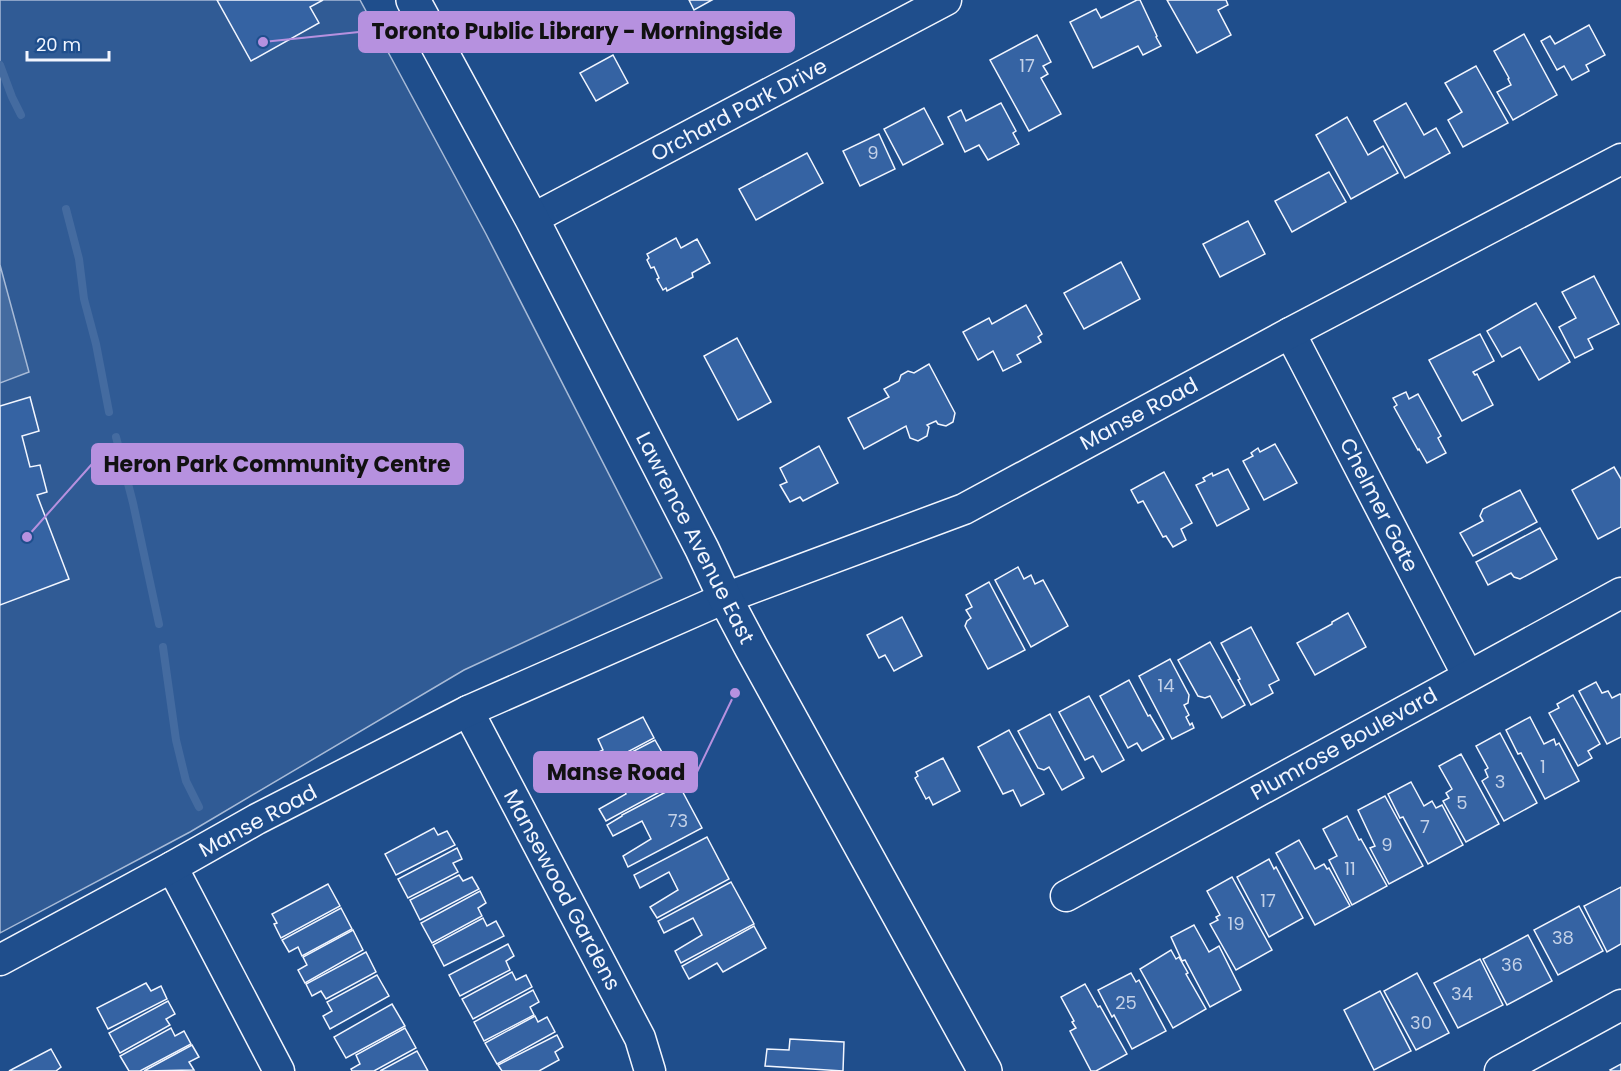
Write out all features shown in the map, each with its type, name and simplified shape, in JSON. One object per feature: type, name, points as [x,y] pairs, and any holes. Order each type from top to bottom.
[{"type":"main road","name":"Lawrence Avenue East","points":[[413,0],[532,219],[725,598],[985,1071]]},
{"type":"street","name":"Orchard Park Drive","points":[[532,219],[946,0]]},
{"type":"street","name":"Manse Road","points":[[0,960],[257,819],[468,711],[725,598],[964,509],[1290,333],[1621,159]]},
{"type":"street","name":"Chelmer Gate","points":[[1290,333],[1468,676]]},
{"type":"street","name":"Plumrose Boulevard","points":[[1066,896],[1621,593]]},
{"type":"street","name":"Mansewood Gardens","points":[[468,711],[640,1038],[650,1071]]},
{"type":"street","points":[[172,867],[279,1071]]},
{"type":"street","points":[[1500,1071],[1621,1005]]},
{"type":"shaded area","points":[[0,0],[360,0],[486,234],[662,578],[464,670],[190,832],[0,933]]},
{"type":"shaded area","points":[[0,265],[29,372],[0,383]]},
{"type":"building","points":[[217,0],[323,0],[310,7],[319,23],[251,61]]},
{"type":"building","points":[[689,0],[712,0],[694,10]]},
{"type":"building","points":[[1140,0],[1161,46],[1143,55],[1138,46],[1093,68],[1070,22],[1096,9],[1101,18]]},
{"type":"building","points":[[1167,0],[1226,0],[1228,5],[1218,10],[1231,35],[1197,53]]},
{"type":"building","points":[[1589,25],[1605,55],[1586,65],[1589,71],[1572,80],[1564,66],[1557,70],[1541,41],[1550,36],[1555,44]]},
{"type":"building","points":[[1524,34],[1557,95],[1513,120],[1497,92],[1511,85],[1494,51]]},
{"type":"building","points":[[1037,35],[1051,62],[1043,66],[1048,74],[1041,78],[1061,114],[1029,131],[990,60]]},
{"type":"building","points":[[613,55],[628,83],[596,101],[580,73]]},
{"type":"building","points":[[1476,66],[1508,123],[1463,147],[1448,120],[1462,112],[1445,83]]},
{"type":"building","points":[[1001,103],[1016,131],[1013,133],[1019,144],[988,160],[979,145],[965,152],[948,117],[961,110],[966,121]]},
{"type":"building","points":[[1406,103],[1424,135],[1436,128],[1450,153],[1405,178],[1374,121]]},
{"type":"building","points":[[924,108],[943,144],[903,165],[884,129]]},
{"type":"building","points":[[1347,117],[1368,155],[1383,146],[1398,173],[1351,199],[1316,135]]},
{"type":"building","points":[[879,134],[895,169],[860,186],[843,151]]},
{"type":"building","points":[[807,153],[823,183],[756,220],[739,189]]},
{"type":"building","points":[[1329,172],[1346,202],[1292,232],[1275,201]]},
{"type":"building","points":[[1248,221],[1265,254],[1220,277],[1203,244]]},
{"type":"building","points":[[676,238],[681,248],[697,239],[710,263],[692,273],[693,277],[667,291],[666,288],[663,290],[657,279],[659,278],[654,267],[651,268],[647,254]]},
{"type":"building","points":[[1121,262],[1140,299],[1084,329],[1064,293]]},
{"type":"building","points":[[1594,276],[1619,324],[1588,339],[1593,349],[1575,358],[1559,327],[1576,318],[1562,292]]},
{"type":"building","points":[[1536,303],[1570,362],[1539,380],[1520,347],[1502,357],[1487,331]]},
{"type":"building","points":[[1026,305],[1042,334],[1038,337],[1041,342],[1017,355],[1021,362],[1003,371],[993,351],[978,360],[963,332],[989,318],[992,324]]},
{"type":"building","points":[[1480,334],[1494,361],[1473,372],[1477,374],[1493,405],[1462,421],[1429,360]]},
{"type":"building","points":[[737,338],[771,402],[738,420],[704,356]]},
{"type":"building","points":[[929,364],[955,413],[953,422],[946,426],[936,421],[927,425],[929,427],[927,436],[918,441],[910,438],[906,426],[864,449],[848,418],[889,397],[884,389],[899,381],[901,375],[908,371],[914,373]]},
{"type":"building","points":[[1406,392],[1409,399],[1418,394],[1441,436],[1438,438],[1446,453],[1427,463],[1394,407],[1397,405],[1393,398]]},
{"type":"building","points":[[30,397],[39,431],[22,436],[30,467],[40,465],[47,492],[37,495],[69,579],[0,605],[0,406]]},
{"type":"building","points":[[1275,444],[1297,483],[1264,500],[1243,461],[1253,456],[1251,453],[1258,448],[1260,452]]},
{"type":"building","points":[[819,446],[838,483],[803,501],[800,497],[790,502],[780,485],[787,482],[780,468]]},
{"type":"building","points":[[1614,467],[1621,479],[1621,527],[1598,539],[1572,490]]},
{"type":"building","points":[[1228,469],[1249,509],[1217,526],[1196,485],[1205,481],[1203,478],[1212,473],[1213,476]]},
{"type":"building","points":[[1164,472],[1192,523],[1181,529],[1186,540],[1173,547],[1166,536],[1163,537],[1143,501],[1138,503],[1131,490]]},
{"type":"building","points":[[1520,490],[1537,522],[1473,556],[1460,533],[1483,521],[1480,516],[1483,509]]},
{"type":"building","points":[[1540,528],[1557,559],[1520,579],[1511,573],[1488,585],[1476,562]]},
{"type":"building","points":[[1018,567],[1024,579],[1031,575],[1035,584],[1043,580],[1068,626],[1031,647],[995,580]]},
{"type":"building","points":[[989,582],[1025,650],[988,669],[965,626],[971,618],[966,610],[972,607],[966,595]]},
{"type":"building","points":[[1348,613],[1366,647],[1315,675],[1297,643]]},
{"type":"building","points":[[902,617],[922,656],[894,671],[885,655],[879,658],[867,635]]},
{"type":"building","points":[[1251,627],[1279,680],[1269,685],[1273,693],[1251,705],[1221,643]]},
{"type":"building","points":[[1210,642],[1245,705],[1222,718],[1210,696],[1205,698],[1198,696],[1178,660]]},
{"type":"building","points":[[1170,659],[1189,695],[1188,703],[1184,705],[1189,715],[1186,717],[1194,728],[1172,739],[1139,676]]},
{"type":"building","points":[[1129,680],[1148,716],[1150,715],[1164,739],[1142,751],[1137,743],[1128,748],[1100,696]]},
{"type":"building","points":[[1596,682],[1602,693],[1608,691],[1612,698],[1621,695],[1621,737],[1607,744],[1579,691]]},
{"type":"building","points":[[1573,695],[1600,744],[1588,751],[1592,758],[1578,766],[1549,713],[1559,708],[1557,704]]},
{"type":"building","points":[[1089,696],[1124,760],[1102,772],[1093,756],[1085,760],[1059,712]]},
{"type":"building","points":[[1050,714],[1084,778],[1062,790],[1049,767],[1044,770],[1038,768],[1018,731]]},
{"type":"building","points":[[643,717],[654,738],[582,776],[575,763],[603,750],[598,739]]},
{"type":"building","points":[[1530,717],[1544,744],[1554,739],[1556,745],[1559,743],[1579,781],[1545,799],[1506,730]]},
{"type":"building","points":[[1009,730],[1044,794],[1021,806],[1013,790],[1003,794],[978,747]]},
{"type":"building","points":[[1500,733],[1537,803],[1504,821],[1482,781],[1488,777],[1485,770],[1488,768],[1476,746]]},
{"type":"building","points":[[655,740],[667,761],[622,784],[618,777],[589,792],[582,778]]},
{"type":"building","points":[[1461,754],[1499,824],[1466,842],[1443,801],[1449,798],[1446,793],[1452,789],[1439,766]]},
{"type":"building","points":[[943,758],[960,791],[933,805],[929,797],[926,799],[915,778],[918,776],[916,772]]},
{"type":"building","points":[[667,762],[678,782],[606,821],[599,809],[626,794],[623,785]]},
{"type":"building","points":[[1411,782],[1424,806],[1432,801],[1436,808],[1442,805],[1463,845],[1428,864],[1388,794]]},
{"type":"building","points":[[679,785],[702,828],[628,867],[623,856],[651,839],[642,821],[613,836],[607,825]]},
{"type":"building","points":[[1385,796],[1423,866],[1389,884],[1370,848],[1375,846],[1358,810]]},
{"type":"building","points":[[1347,816],[1387,886],[1352,905],[1329,860],[1337,856],[1323,829]]},
{"type":"building","points":[[434,828],[438,835],[447,831],[455,845],[396,875],[385,854]]},
{"type":"building","points":[[707,837],[729,879],[657,918],[650,907],[678,890],[669,872],[640,888],[634,875]]},
{"type":"building","points":[[1299,840],[1315,869],[1324,864],[1327,869],[1329,868],[1350,906],[1315,925],[1276,853]]},
{"type":"building","points":[[457,848],[462,859],[453,863],[458,872],[408,898],[398,879]]},
{"type":"building","points":[[1269,859],[1274,869],[1276,867],[1303,918],[1269,937],[1237,877]]},
{"type":"building","points":[[459,875],[463,881],[472,877],[479,889],[420,920],[410,900]]},
{"type":"building","points":[[1232,877],[1272,950],[1236,970],[1210,924],[1218,920],[1216,917],[1220,915],[1207,891]]},
{"type":"building","points":[[731,882],[754,924],[681,963],[675,951],[702,935],[693,918],[664,933],[658,921]]},
{"type":"building","points":[[328,884],[340,906],[281,938],[272,914]]},
{"type":"building","points":[[1621,887],[1621,944],[1607,952],[1584,906]]},
{"type":"building","points":[[480,891],[486,903],[478,908],[482,916],[432,943],[421,923]]},
{"type":"building","points":[[1579,906],[1603,951],[1558,975],[1534,930]]},
{"type":"building","points":[[341,908],[352,929],[302,956],[298,947],[289,952],[282,940]]},
{"type":"building","points":[[483,918],[487,926],[496,921],[504,936],[444,966],[433,945]]},
{"type":"building","points":[[1194,925],[1209,952],[1219,946],[1241,990],[1210,1007],[1185,960],[1182,961],[1171,937]]},
{"type":"building","points":[[754,926],[766,948],[723,972],[717,963],[689,979],[682,966]]},
{"type":"building","points":[[353,930],[363,950],[305,983],[298,970],[307,965],[303,957]]},
{"type":"building","points":[[1528,935],[1552,981],[1507,1005],[1483,959]]},
{"type":"building","points":[[508,944],[514,956],[506,961],[510,970],[460,996],[449,975]]},
{"type":"building","points":[[1171,950],[1176,959],[1179,957],[1206,1009],[1173,1028],[1140,969]]},
{"type":"building","points":[[366,952],[376,972],[326,999],[321,991],[312,996],[306,984]]},
{"type":"building","points":[[1480,959],[1503,1005],[1458,1028],[1434,983]]},
{"type":"building","points":[[512,972],[516,980],[526,975],[532,987],[473,1019],[462,999]]},
{"type":"building","points":[[1131,973],[1136,982],[1139,980],[1166,1031],[1132,1049],[1098,990]]},
{"type":"building","points":[[1417,973],[1449,1033],[1416,1050],[1384,991]]},
{"type":"building","points":[[377,975],[389,996],[330,1029],[323,1016],[332,1011],[327,1002]]},
{"type":"building","points":[[146,983],[151,991],[161,986],[167,999],[108,1029],[97,1008]]},
{"type":"building","points":[[1085,984],[1127,1054],[1096,1071],[1091,1071],[1070,1031],[1076,1028],[1061,997]]},
{"type":"building","points":[[533,990],[539,1002],[530,1007],[534,1015],[484,1041],[474,1022]]},
{"type":"building","points":[[1380,991],[1411,1051],[1374,1070],[1344,1010]]},
{"type":"building","points":[[168,1001],[175,1014],[166,1019],[170,1025],[120,1053],[109,1033]]},
{"type":"building","points":[[392,1004],[405,1026],[346,1058],[334,1037]]},
{"type":"building","points":[[535,1016],[538,1022],[547,1017],[555,1032],[497,1064],[485,1043]]},
{"type":"building","points":[[171,1028],[175,1036],[184,1031],[191,1044],[140,1071],[129,1071],[120,1056]]},
{"type":"building","points":[[405,1028],[416,1048],[374,1071],[352,1071],[351,1069],[360,1064],[356,1055]]},
{"type":"building","points":[[557,1035],[563,1047],[555,1052],[559,1060],[539,1071],[502,1071],[498,1065]]},
{"type":"building","points":[[790,1039],[844,1042],[843,1071],[765,1066],[767,1049],[789,1050]]},
{"type":"building","points":[[192,1045],[199,1057],[189,1062],[194,1070],[144,1071]]},
{"type":"building","points":[[51,1049],[61,1067],[56,1071],[9,1071]]},
{"type":"building","points":[[417,1051],[428,1071],[380,1071]]},
{"type":"building","points":[[1621,1064],[1621,1071],[1610,1070]]},
{"type":"waterway","points":[[0,65],[21,115]]},
{"type":"waterway","points":[[66,209],[79,259],[84,299],[96,344],[109,412]]},
{"type":"waterway","points":[[116,437],[159,624]]},
{"type":"waterway","points":[[163,647],[176,740],[186,781],[199,807]]},
{"type":"place","name":"Toronto Public Library - Morningside","points":[[263,42]]},
{"type":"place","name":"Heron Park Community Centre","points":[[27,537]]},
{"type":"place","name":"Manse Road","points":[[735,693]]}]
